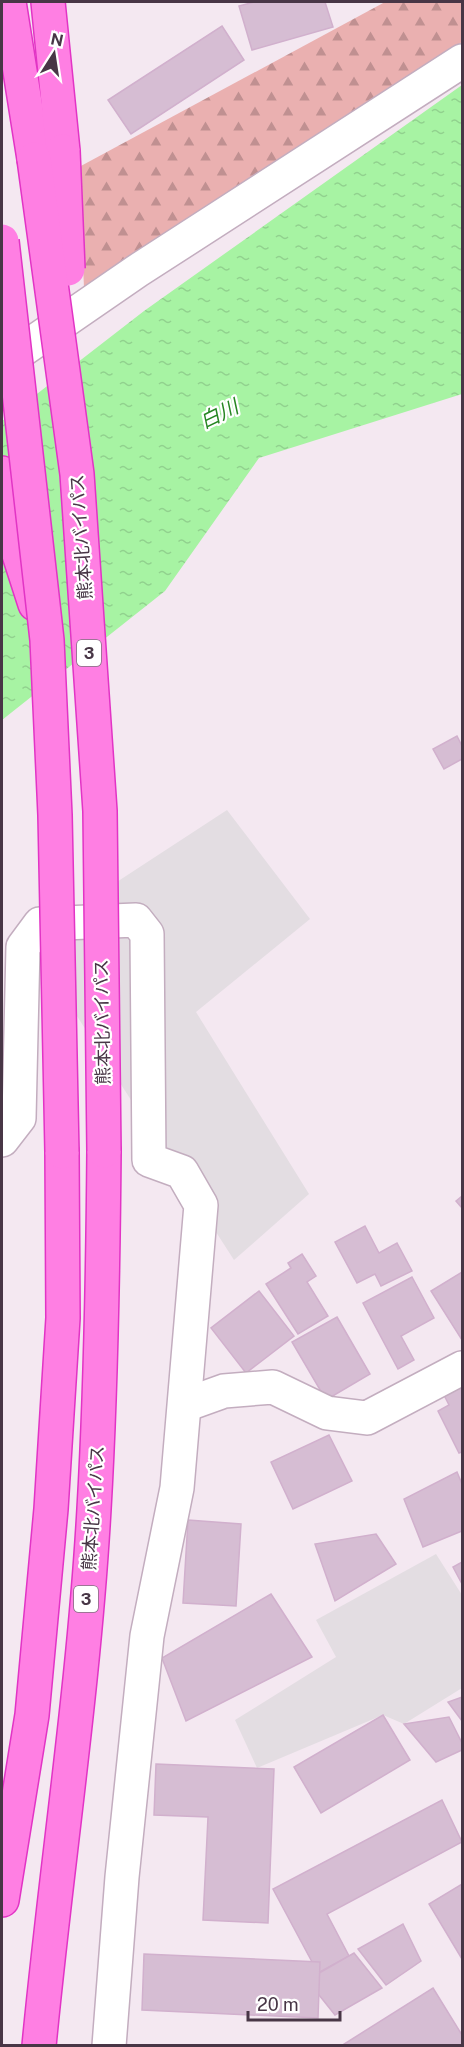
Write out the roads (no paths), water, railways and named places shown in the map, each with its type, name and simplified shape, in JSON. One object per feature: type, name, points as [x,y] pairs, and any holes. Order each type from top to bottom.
[{"type":"highway","name":"熊本北バイパス","points":[[9,2],[49,155],[77,474],[100,812],[104,1151],[102,1318],[94,1510],[76,1717],[39,2046]]},
{"type":"highway","name":"3","points":[[48,2],[49,155]]},
{"type":"highway","points":[[2,242],[47,640],[55,815],[63,1318],[51,1509],[32,1715],[2,1900]]},
{"type":"highway","points":[[2,473],[15,542],[47,640]]},
{"type":"street","points":[[2,364],[137,271],[462,61]]},
{"type":"street","points":[[7,1125],[23,947],[40,924],[136,921],[147,934],[148,1160],[182,1172],[201,1205],[177,1488],[147,1636],[122,1877],[109,2046]]},
{"type":"street","points":[[184,1405],[224,1391],[273,1386],[327,1413],[367,1418],[462,1368]]},
{"type":"water","name":"白川","points":[[462,85],[462,394],[259,458],[165,591],[2,720],[2,421],[144,311]]}]
